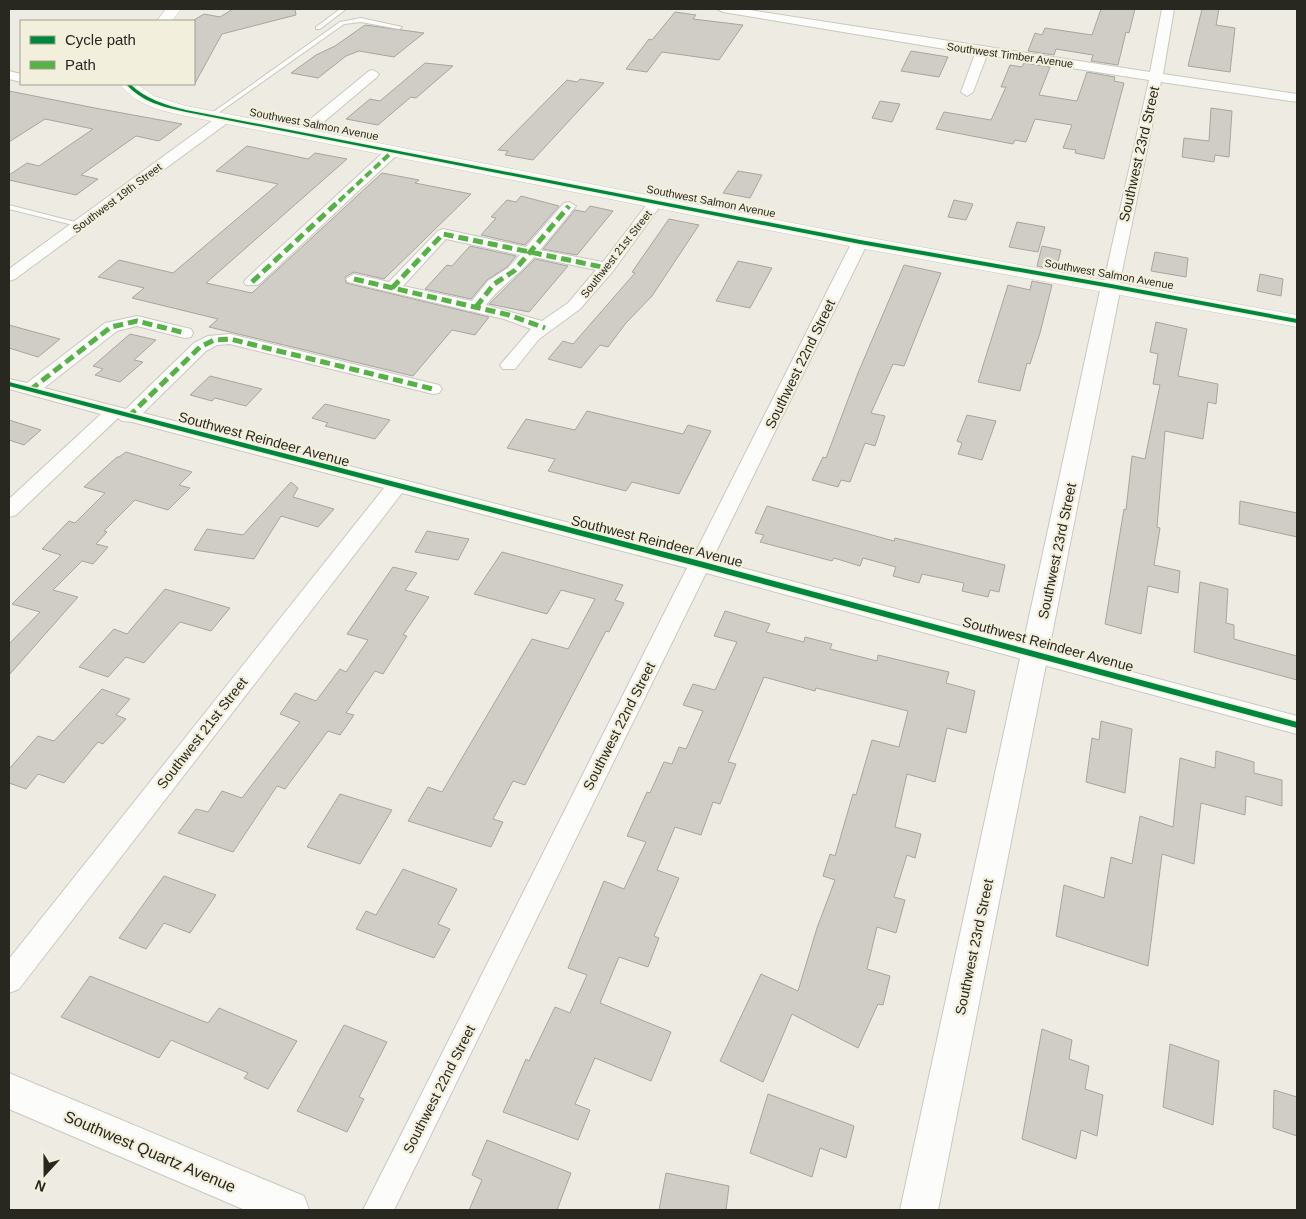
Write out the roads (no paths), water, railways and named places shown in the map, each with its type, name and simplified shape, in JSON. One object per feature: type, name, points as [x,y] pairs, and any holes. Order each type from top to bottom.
[{"type":"main road","points":[[165,20],[174,9]]},
{"type":"main road","name":"Southwest Salmon Avenue","points":[[129,85],[141,97],[155,102],[302,133],[860,242],[1297,321]]},
{"type":"street","name":"Southwest Timber Avenue","points":[[723,9],[777,14],[982,51],[1297,98]]},
{"type":"street","name":"Southwest 23rd Street","points":[[919,1210],[1156,76],[1168,9]]},
{"type":"street","points":[[968,92],[982,51]]},
{"type":"street","points":[[302,133],[373,74]]},
{"type":"street","name":"Southwest 19th Street","points":[[9,276],[81,225],[219,116]]},
{"type":"street","points":[[252,282],[393,151]]},
{"type":"street","name":"Southwest 21st Street","points":[[509,365],[533,335],[574,306],[607,268],[656,202]]},
{"type":"street","points":[[476,307],[494,284],[514,271],[528,252],[569,206]]},
{"type":"street","points":[[392,288],[443,234],[607,268]]},
{"type":"street","name":"Southwest 22nd Street","points":[[378,1210],[860,242]]},
{"type":"street","points":[[354,280],[509,314],[545,328]]},
{"type":"street","points":[[30,390],[111,327],[137,321],[185,333]]},
{"type":"street","points":[[9,510],[200,347],[214,340],[230,339],[433,389]]},
{"type":"street","name":"Southwest Reindeer Avenue","points":[[9,384],[396,487],[700,564],[1297,725]]},
{"type":"street","name":"Southwest 21st Street","points":[[9,980],[396,487]]},
{"type":"street","name":"Southwest Quartz Avenue","points":[[9,1091],[290,1210]]},
{"type":"lane","points":[[318,28],[343,9]]},
{"type":"lane","points":[[219,116],[342,23],[360,20],[399,27]]},
{"type":"lane","points":[[9,206],[81,225]]}]
